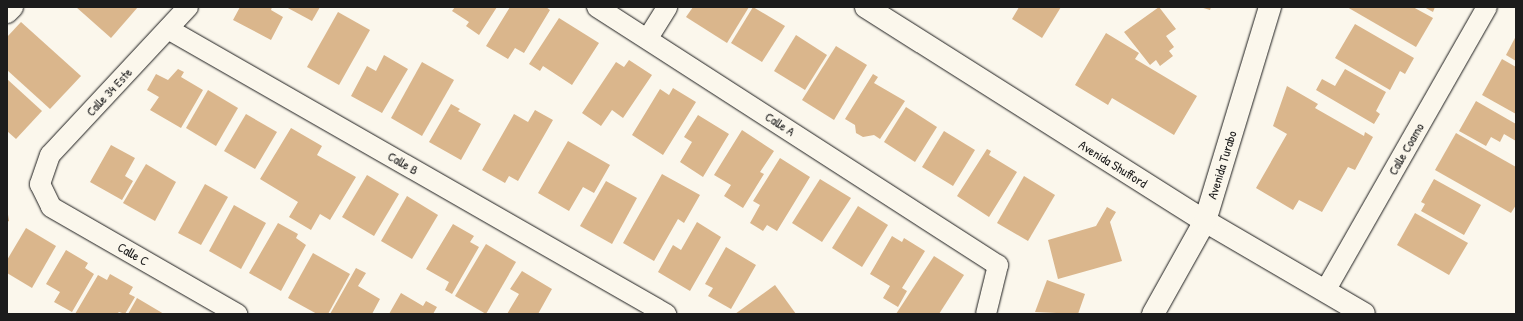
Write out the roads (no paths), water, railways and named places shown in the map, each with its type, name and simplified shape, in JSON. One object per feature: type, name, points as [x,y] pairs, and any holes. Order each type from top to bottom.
[{"type":"street","points":[[7,12],[12,7]]},
{"type":"street","name":"Calle 34 Este","points":[[40,184],[50,155],[188,7]]},
{"type":"street","name":"Calle A","points":[[597,7],[648,38],[998,265],[986,314]]},
{"type":"street","points":[[648,38],[667,7]]},
{"type":"street","name":"Avenida Shufford","points":[[866,7],[1205,221],[1364,314]]},
{"type":"street","name":"Avenida Turabo","points":[[1153,314],[1205,221],[1270,7]]},
{"type":"street","name":"Calle Coamo","points":[[1325,291],[1487,7]]},
{"type":"street","name":"Calle B","points":[[168,29],[666,314]]},
{"type":"street","name":"Calle C","points":[[40,184],[51,207],[237,314]]}]
